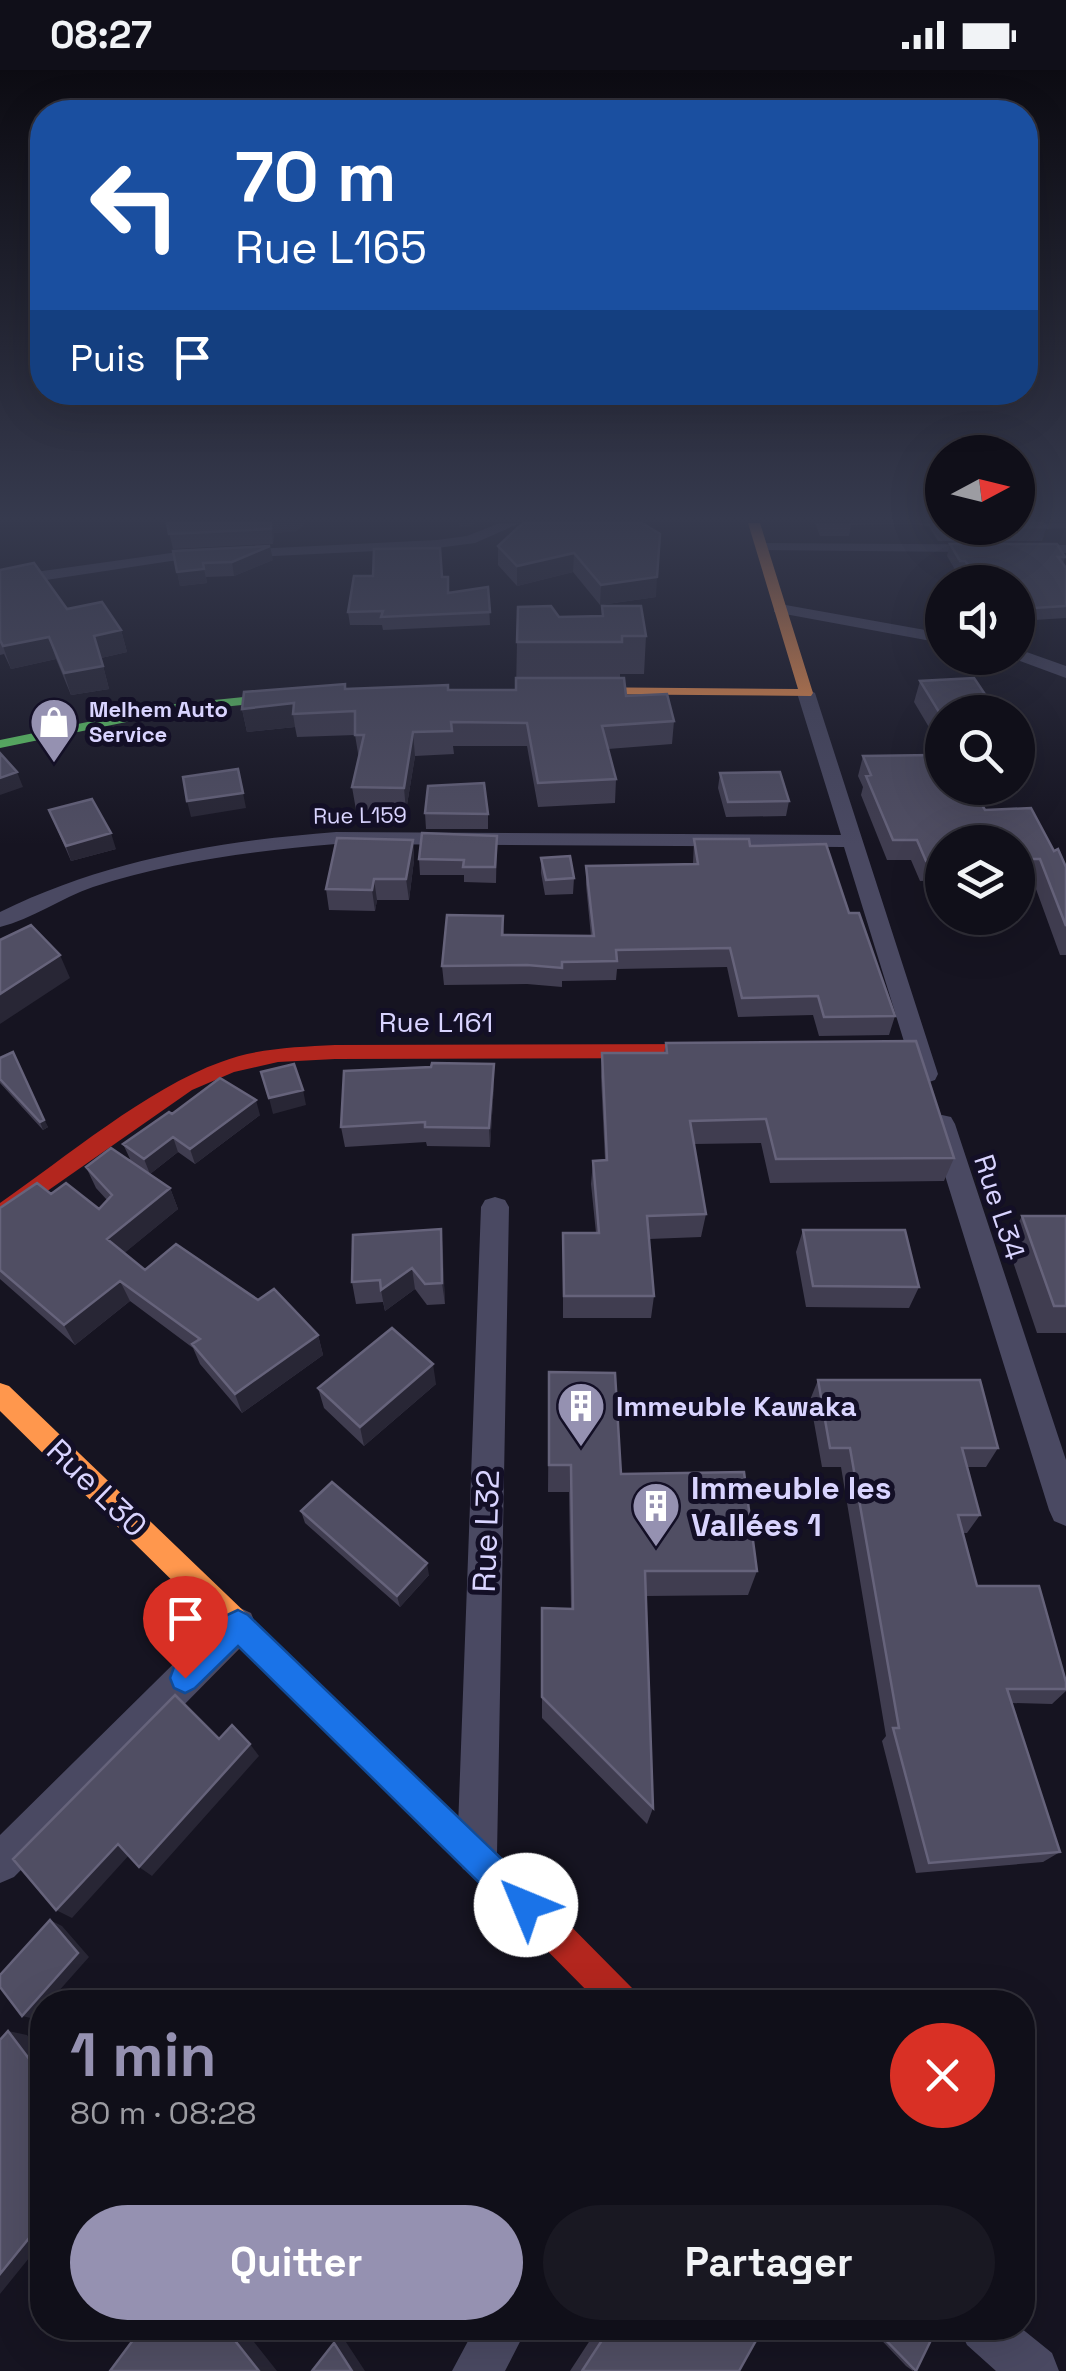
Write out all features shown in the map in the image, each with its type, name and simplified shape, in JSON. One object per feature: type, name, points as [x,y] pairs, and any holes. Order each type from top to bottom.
[{"type":"street","points":[[550,691],[806,694],[787,630]]},
{"type":"street","points":[[899,630],[925,635]]},
{"type":"street","points":[[1035,661],[1066,673]]},
{"type":"street","points":[[0,744],[176,708],[326,694]]},
{"type":"street","name":"Rue L34","points":[[806,694],[854,841],[908,1050],[1066,1510]]},
{"type":"street","name":"Rue L159","points":[[0,920],[130,869],[252,844],[336,838],[854,841]]},
{"type":"street","name":"Rue L161","points":[[0,1215],[185,1085],[228,1066],[278,1055],[743,1051]]},
{"type":"street","name":"Rue L32","points":[[478,1856],[495,1206]]},
{"type":"street","name":"Rue L30","points":[[0,1394],[478,1856],[610,1990]]},
{"type":"street","points":[[0,1863],[238,1625]]},
{"type":"street","points":[[477,2371],[496,2340]]},
{"type":"street","points":[[998,2340],[1034,2371]]},
{"type":"building","points":[[0,630],[119,630],[94,636],[103,666],[64,673],[49,637],[3,646]]},
{"type":"building","points":[[517,630],[645,630],[646,636],[622,636],[622,642],[517,642]]},
{"type":"building","points":[[516,678],[624,678],[626,696],[667,694],[674,721],[602,726],[616,779],[538,783],[527,723],[451,722],[452,731],[413,732],[404,788],[352,787],[364,735],[355,735],[355,711],[293,714],[294,703],[242,709],[244,692],[345,684],[345,689],[448,685],[448,690],[516,690]]},
{"type":"building","points":[[974,678],[986,695],[929,695],[920,681]]},
{"type":"building","points":[[0,753],[17,772],[0,778]]},
{"type":"building","points":[[925,755],[925,805],[982,805],[985,810],[1031,808],[1066,867],[1066,926],[1040,859],[1035,859],[1035,825],[925,825],[925,859],[917,840],[893,840],[866,776],[871,775],[863,756]]},
{"type":"building","points":[[238,769],[243,793],[187,801],[183,777]]},
{"type":"building","points":[[780,772],[789,801],[728,802],[720,773]]},
{"type":"building","points":[[484,783],[488,814],[425,813],[428,786]]},
{"type":"building","points":[[92,799],[111,833],[66,846],[49,810]]},
{"type":"building","points":[[422,833],[497,836],[495,867],[463,867],[464,860],[419,859]]},
{"type":"building","points":[[337,838],[413,840],[406,879],[374,879],[372,890],[326,889]]},
{"type":"building","points":[[694,839],[749,839],[750,846],[826,844],[849,913],[859,913],[895,1016],[824,1017],[818,996],[742,998],[730,948],[616,950],[617,961],[562,962],[562,968],[442,966],[447,915],[503,916],[502,935],[594,936],[586,866],[698,864]]},
{"type":"building","points":[[570,856],[574,878],[546,880],[541,858]]},
{"type":"building","points":[[31,925],[60,955],[0,994],[0,940]]},
{"type":"building","points":[[916,1041],[954,1158],[776,1159],[766,1119],[690,1121],[706,1214],[647,1216],[654,1296],[564,1296],[563,1233],[599,1233],[593,1161],[607,1160],[602,1053],[667,1053],[666,1043]]},
{"type":"building","points":[[13,1052],[44,1120],[40,1122],[0,1079],[0,1058]]},
{"type":"building","points":[[432,1063],[494,1064],[489,1128],[425,1127],[425,1122],[341,1127],[344,1071],[431,1067]]},
{"type":"building","points":[[294,1064],[303,1090],[269,1098],[261,1072]]},
{"type":"building","points":[[220,1078],[256,1100],[190,1149],[173,1137],[144,1159],[123,1144],[169,1112],[172,1114]]},
{"type":"building","points":[[111,1148],[170,1188],[107,1239],[145,1270],[176,1244],[258,1300],[274,1289],[318,1335],[235,1394],[192,1344],[200,1339],[120,1281],[64,1325],[0,1270],[0,1208],[37,1183],[51,1194],[66,1183],[99,1209],[112,1195],[86,1167]]},
{"type":"building","points":[[1022,1216],[1066,1216],[1066,1306],[1054,1306]]},
{"type":"building","points":[[441,1229],[442,1283],[425,1284],[412,1268],[381,1290],[380,1280],[352,1282],[353,1235]]},
{"type":"building","points":[[803,1230],[905,1230],[919,1287],[813,1286]]},
{"type":"building","points":[[392,1328],[433,1364],[360,1427],[318,1388]]},
{"type":"building","points":[[549,1372],[615,1373],[621,1474],[744,1472],[757,1571],[645,1571],[653,1808],[542,1697],[542,1608],[573,1609],[571,1465],[549,1465]]},
{"type":"building","points":[[818,1380],[980,1380],[998,1448],[962,1448],[980,1515],[958,1515],[977,1586],[1039,1586],[1066,1689],[1007,1689],[1060,1852],[929,1863],[893,1728],[899,1728],[850,1448],[830,1448]]},
{"type":"building","points":[[332,1482],[427,1563],[397,1596],[301,1511]]},
{"type":"building","points":[[175,1695],[219,1739],[232,1725],[250,1744],[139,1867],[118,1844],[56,1910],[13,1859]]},
{"type":"building","points":[[50,1920],[78,1953],[45,1990],[30,1990],[30,2007],[22,2016],[0,1987],[0,1975]]},
{"type":"building","points":[[8,2031],[30,2060],[30,2237],[0,2274],[0,2040]]},
{"type":"building","points":[[133,2340],[234,2340],[259,2371],[110,2371]]},
{"type":"building","points":[[602,2340],[756,2340],[739,2371],[582,2371]]},
{"type":"building","points":[[886,2340],[931,2340],[916,2371]]},
{"type":"building","points":[[334,2343],[352,2371],[312,2371]]},
{"type":"traffic: fast","points":[[0,744],[175,708],[293,696]]},
{"type":"traffic: slow","points":[[573,691],[806,693],[787,630]]},
{"type":"traffic: slow","points":[[0,1394],[522,1901]]},
{"type":"traffic: jam","points":[[0,1215],[185,1085],[229,1066],[278,1055],[335,1052],[716,1051]]},
{"type":"traffic: jam","points":[[522,1901],[610,1990]]},
{"type":"place","name":"Melhem Auto Service","points":[[54,764]]},
{"type":"place","name":"Immeuble Kawaka","points":[[581,1448]]},
{"type":"place","name":"Immeuble les Vallées 1","points":[[656,1548]]},
{"type":"route","points":[[185,1678],[238,1625],[526,1905]]}]
